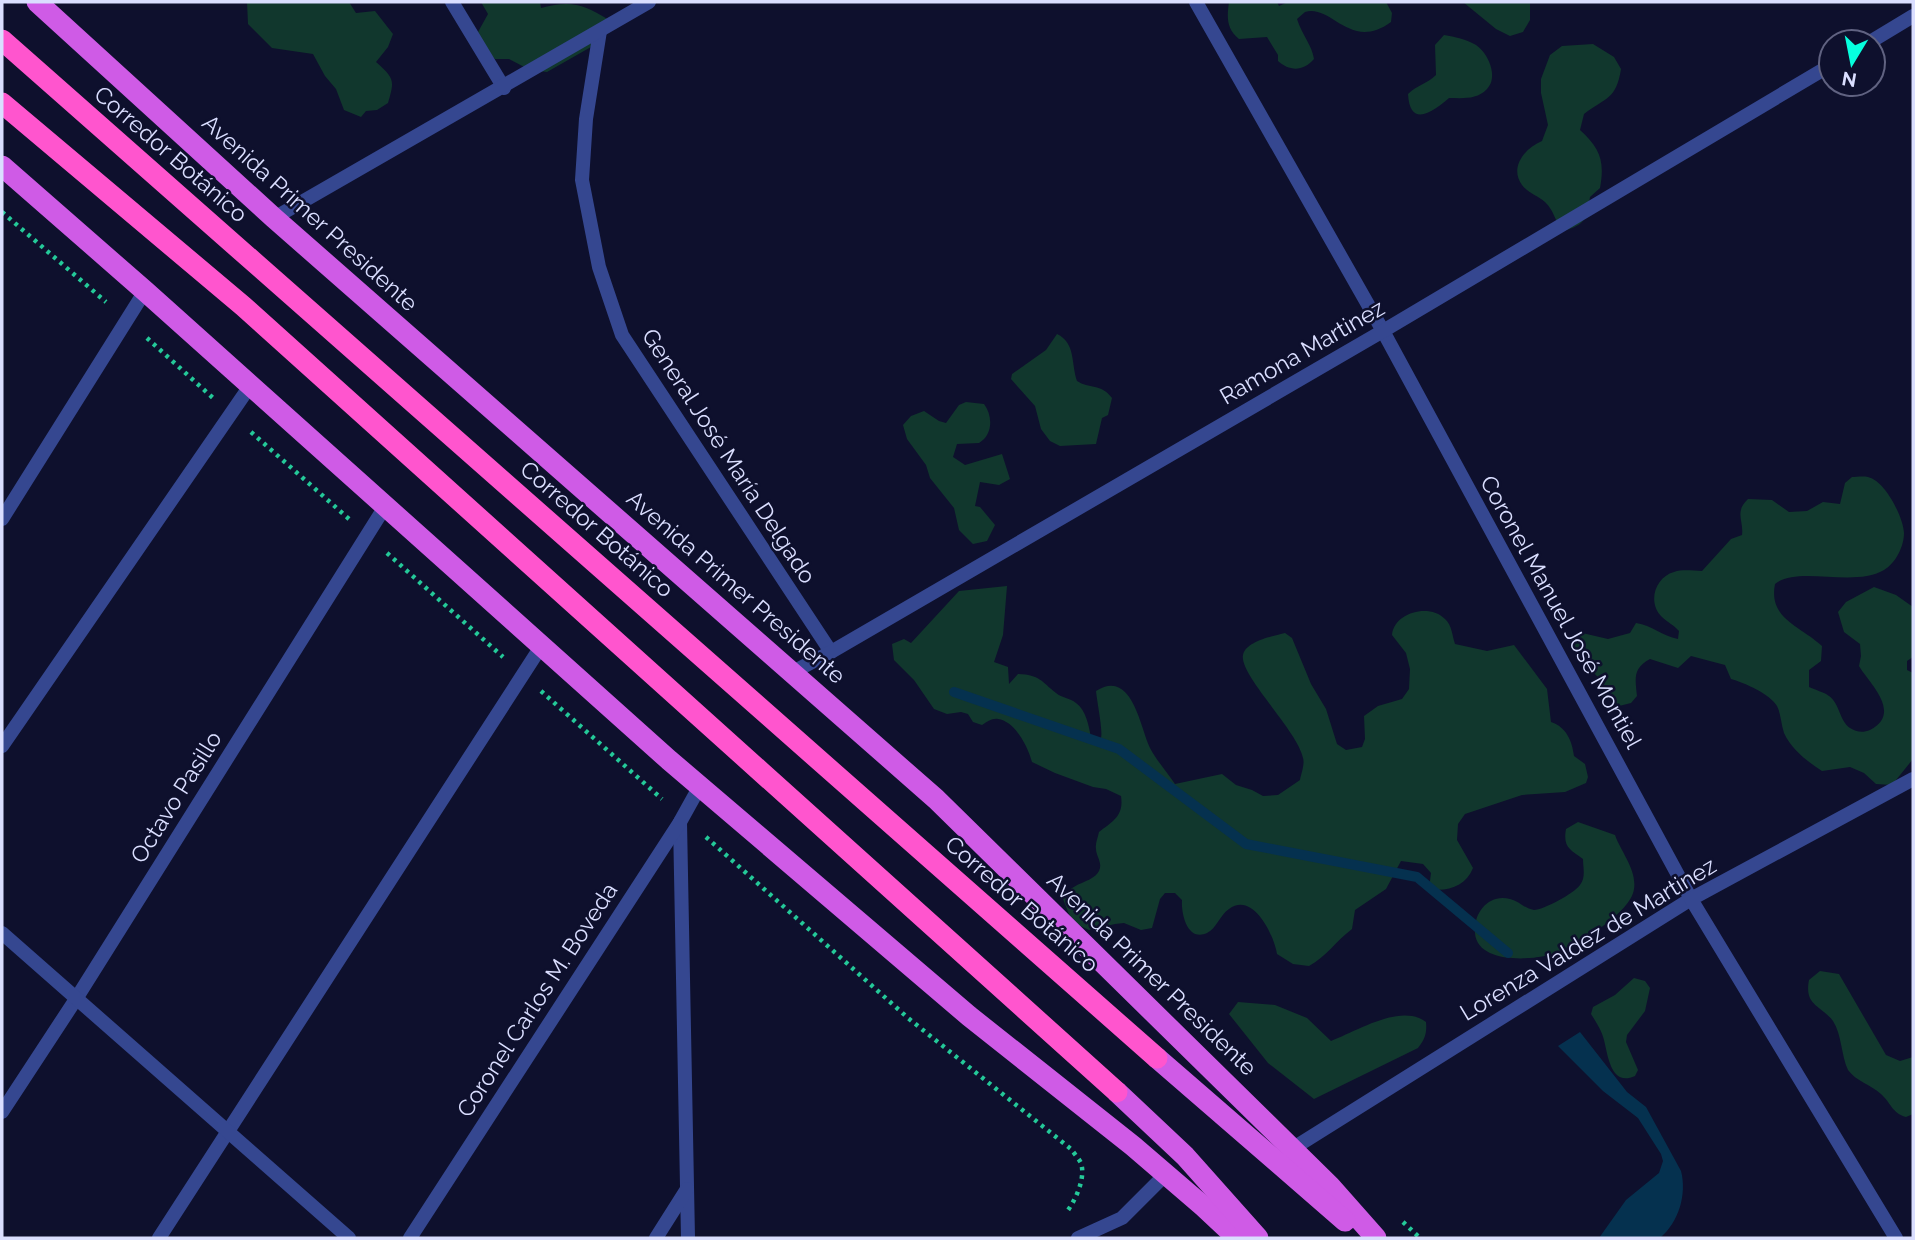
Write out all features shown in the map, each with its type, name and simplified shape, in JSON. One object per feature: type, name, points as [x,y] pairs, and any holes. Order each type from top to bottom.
[{"type":"highway","name":"Avenida Primer Presidente","points":[[37,2],[274,218],[936,799],[1330,1186],[1376,1238]]},
{"type":"highway","name":"Corredor Botánico","points":[[2,40],[1157,1058],[1366,1238]]},
{"type":"highway","points":[[2,103],[243,306],[1117,1093],[1185,1156],[1258,1238]]},
{"type":"highway","points":[[2,166],[145,290],[701,786],[969,1016],[1166,1174],[1237,1238]]},
{"type":"street","points":[[452,2],[503,88]]},
{"type":"street","points":[[274,218],[649,2]]},
{"type":"street","name":"Coronel Manuel José Montiel","points":[[1196,2],[1383,331],[1691,899],[1896,1238]]},
{"type":"street","points":[[1887,32],[1913,16]]},
{"type":"street","name":"General José María Delgado","points":[[600,31],[586,119],[582,180],[599,267],[622,335],[831,652]]},
{"type":"street","name":"Ramona Martinez","points":[[793,672],[1383,331],[1817,73]]},
{"type":"street","points":[[2,519],[145,290]]},
{"type":"street","points":[[2,746],[250,386]]},
{"type":"street","name":"Octavo Pasillo","points":[[2,1112],[76,999],[386,505]]},
{"type":"street","points":[[159,1238],[542,645]]},
{"type":"street","name":"Lorenza Valdez de Martinez","points":[[1292,1149],[1691,899],[1913,779]]},
{"type":"street","name":"Coronel Carlos M. Boveda","points":[[410,1238],[701,786]]},
{"type":"street","points":[[682,819],[688,1238]]},
{"type":"street","points":[[2,933],[349,1238]]},
{"type":"street","points":[[1078,1238],[1122,1218],[1166,1174]]},
{"type":"street","points":[[656,1238],[688,1189]]},
{"type":"path","points":[[2,212],[908,1018],[1071,1149],[1081,1164],[1082,1175],[1075,1200],[1060,1217]]},
{"type":"green space","points":[[247,2],[349,2],[356,13],[375,11],[393,34],[388,47],[376,62],[391,80],[392,89],[388,103],[377,110],[366,111],[361,117],[344,110],[336,89],[313,54],[272,48],[248,24]]},
{"type":"green space","points":[[481,2],[540,2],[541,8],[569,4],[592,10],[609,20],[598,43],[547,72],[530,70],[509,59],[495,59],[480,44],[478,32],[488,14]]},
{"type":"green space","points":[[1229,2],[1277,2],[1279,6],[1288,2],[1386,2],[1392,13],[1391,22],[1377,30],[1364,32],[1353,30],[1324,14],[1305,12],[1297,19],[1314,59],[1296,69],[1278,61],[1278,55],[1267,37],[1239,39],[1235,35],[1228,22]]},
{"type":"green space","points":[[1463,2],[1530,2],[1530,20],[1523,32],[1510,36],[1496,29]]},
{"type":"green space","points":[[1444,35],[1476,45],[1488,59],[1492,78],[1487,89],[1479,95],[1449,98],[1430,112],[1418,114],[1413,112],[1408,94],[1436,75],[1435,45]]},
{"type":"green space","points":[[1593,44],[1614,57],[1621,69],[1613,92],[1584,114],[1580,130],[1599,156],[1602,170],[1600,188],[1590,197],[1584,220],[1563,231],[1548,205],[1522,185],[1518,178],[1518,165],[1530,148],[1542,141],[1548,125],[1541,93],[1541,79],[1550,55],[1562,46]]},
{"type":"green space","points":[[1057,334],[1070,348],[1077,381],[1104,390],[1112,398],[1108,415],[1102,418],[1096,444],[1060,446],[1050,441],[1041,429],[1035,406],[1011,379],[1012,374],[1046,350]]},
{"type":"green space","points":[[966,402],[984,404],[990,420],[989,430],[984,440],[979,443],[957,444],[953,457],[965,465],[1002,454],[1010,479],[999,485],[980,482],[975,506],[980,507],[995,525],[987,541],[973,544],[959,530],[954,508],[930,478],[926,465],[907,439],[903,425],[911,416],[924,411],[946,423],[959,405]]},
{"type":"green space","points":[[1852,477],[1874,480],[1892,500],[1904,533],[1896,559],[1884,570],[1871,575],[1797,576],[1785,579],[1775,584],[1774,596],[1781,614],[1822,646],[1821,661],[1809,670],[1809,687],[1829,696],[1846,725],[1860,732],[1870,730],[1879,723],[1884,715],[1884,707],[1876,689],[1859,666],[1860,644],[1844,632],[1838,612],[1846,602],[1874,587],[1896,595],[1913,607],[1913,657],[1907,661],[1907,670],[1913,673],[1913,759],[1892,785],[1876,784],[1864,773],[1850,767],[1822,771],[1811,764],[1787,739],[1774,702],[1757,690],[1731,679],[1725,665],[1691,656],[1678,668],[1650,659],[1644,662],[1636,674],[1637,696],[1631,703],[1619,706],[1577,656],[1573,646],[1578,632],[1608,639],[1630,633],[1636,623],[1678,639],[1679,631],[1662,617],[1655,605],[1655,591],[1662,579],[1684,570],[1702,571],[1731,539],[1742,535],[1740,512],[1748,499],[1772,500],[1789,512],[1807,511],[1823,502],[1840,504],[1845,483]]},
{"type":"green space","points":[[1007,586],[1003,635],[994,662],[1008,667],[1009,684],[1018,674],[1031,676],[1040,679],[1058,695],[1074,701],[1085,714],[1091,738],[1101,738],[1096,691],[1108,686],[1118,687],[1133,703],[1150,748],[1175,784],[1222,774],[1236,785],[1263,796],[1278,795],[1300,780],[1303,760],[1299,747],[1250,676],[1243,655],[1254,643],[1285,633],[1292,638],[1311,684],[1326,709],[1337,744],[1346,750],[1362,747],[1365,739],[1364,716],[1378,706],[1402,699],[1409,689],[1410,669],[1406,653],[1392,635],[1399,621],[1414,612],[1422,611],[1438,614],[1447,621],[1455,644],[1487,651],[1514,645],[1547,689],[1551,722],[1564,731],[1572,745],[1574,756],[1585,764],[1588,777],[1586,783],[1565,792],[1522,795],[1465,814],[1458,824],[1457,840],[1473,868],[1466,879],[1443,890],[1429,889],[1431,873],[1423,864],[1401,861],[1386,889],[1355,910],[1352,929],[1309,966],[1293,964],[1277,954],[1267,927],[1254,910],[1246,906],[1238,905],[1229,909],[1207,933],[1195,933],[1187,925],[1182,900],[1175,893],[1165,893],[1160,899],[1152,928],[1141,930],[1124,923],[1089,930],[1072,922],[1063,899],[1071,889],[1092,878],[1099,871],[1096,847],[1099,832],[1119,813],[1121,796],[1032,762],[1020,736],[1004,721],[994,719],[982,725],[973,722],[968,714],[947,714],[934,709],[914,680],[894,660],[892,644],[904,639],[911,643],[959,591]]},
{"type":"green space","points":[[1578,822],[1615,835],[1628,861],[1634,882],[1631,898],[1624,908],[1578,942],[1549,955],[1510,958],[1486,951],[1478,943],[1475,926],[1480,912],[1489,902],[1502,898],[1510,899],[1534,910],[1566,896],[1580,885],[1584,876],[1583,859],[1571,850],[1565,840],[1566,829]]},
{"type":"green space","points":[[1820,971],[1839,974],[1886,1055],[1900,1061],[1913,1057],[1913,1114],[1906,1117],[1898,1113],[1881,1094],[1848,1070],[1833,1021],[1809,995],[1809,980]]},
{"type":"green space","points":[[1634,978],[1645,981],[1650,988],[1645,1011],[1627,1035],[1626,1042],[1638,1070],[1635,1076],[1627,1078],[1616,1074],[1612,1068],[1602,1033],[1591,1014],[1593,1007],[1615,995]]},
{"type":"green space","points":[[1238,1002],[1275,1005],[1307,1018],[1331,1041],[1392,1017],[1416,1017],[1426,1022],[1426,1033],[1418,1048],[1314,1099],[1268,1063],[1229,1014]]},
{"type":"water","points":[[1580,1032],[1627,1092],[1646,1107],[1681,1171],[1683,1189],[1680,1207],[1672,1224],[1660,1238],[1599,1238],[1626,1200],[1659,1173],[1663,1161],[1638,1118],[1603,1091],[1558,1046]]},
{"type":"waterway","points":[[954,692],[1119,749],[1246,844],[1417,877],[1508,953]]}]
